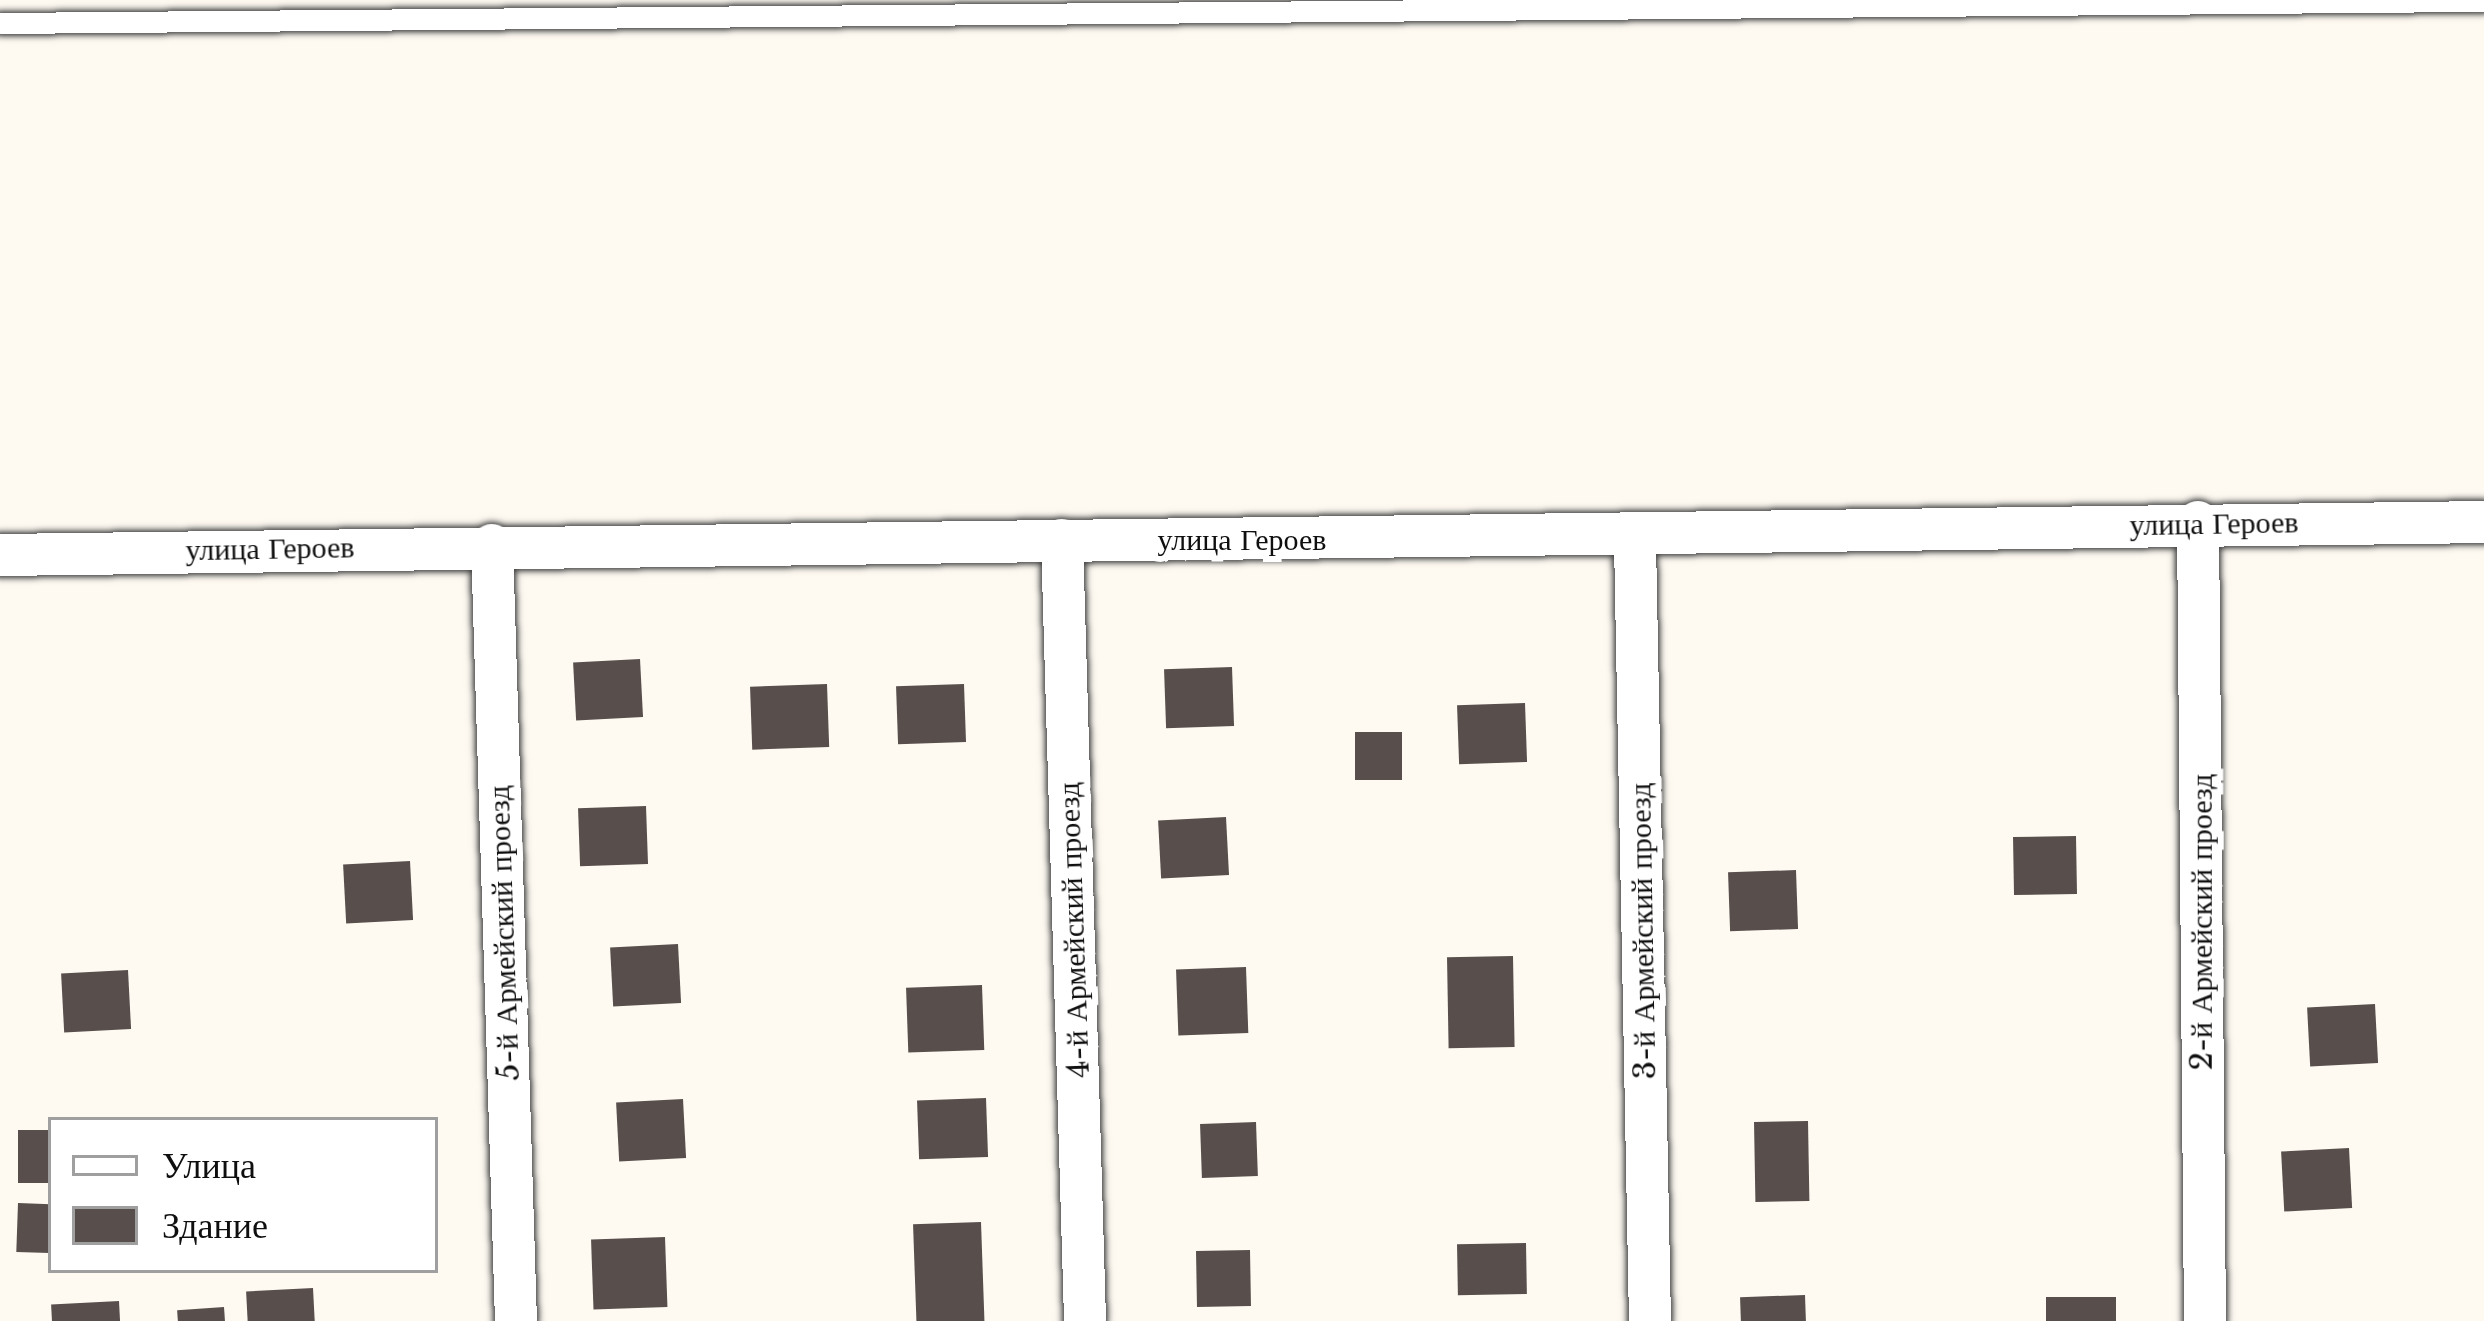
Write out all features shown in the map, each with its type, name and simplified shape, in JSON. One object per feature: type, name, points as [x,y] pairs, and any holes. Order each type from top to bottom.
[{"type":"street","name":"улица Героев","points":[[0,555],[1063,540],[1635,541],[2198,522],[2484,522]]},
{"type":"street","name":"2-й Армейский проезд","points":[[2198,522],[2205,1321]]},
{"type":"street","name":"4-й Армейский проезд","points":[[1063,540],[1085,1321]]},
{"type":"street","name":"3-й Армейский проезд","points":[[1635,541],[1650,1321]]},
{"type":"street","name":"5-й Армейский проезд","points":[[492,545],[516,1321]]},
{"type":"lane","points":[[0,23],[2484,1]]},
{"type":"building","points":[[640,659],[643,717],[576,720],[573,663]]},
{"type":"building","points":[[1232,667],[1234,726],[1166,728],[1164,669]]},
{"type":"building","points":[[827,684],[829,747],[752,750],[750,687]]},
{"type":"building","points":[[964,684],[966,742],[898,744],[896,686]]},
{"type":"building","points":[[1525,703],[1527,762],[1459,764],[1457,705]]},
{"type":"building","points":[[1355,732],[1402,732],[1402,780],[1355,780]]},
{"type":"building","points":[[646,806],[648,864],[580,866],[578,808]]},
{"type":"building","points":[[1226,817],[1229,875],[1161,878],[1158,821]]},
{"type":"building","points":[[2076,836],[2077,894],[2014,895],[2013,837]]},
{"type":"building","points":[[410,861],[413,920],[346,923],[343,865]]},
{"type":"building","points":[[1796,870],[1798,929],[1730,931],[1728,872]]},
{"type":"building","points":[[678,944],[681,1003],[613,1006],[610,948]]},
{"type":"building","points":[[1513,956],[1515,1047],[1449,1048],[1447,957]]},
{"type":"building","points":[[1246,967],[1248,1033],[1178,1035],[1176,969]]},
{"type":"building","points":[[128,970],[131,1029],[64,1032],[61,974]]},
{"type":"building","points":[[982,985],[984,1050],[908,1053],[906,988]]},
{"type":"building","points":[[2375,1004],[2378,1063],[2310,1066],[2307,1008]]},
{"type":"building","points":[[986,1098],[988,1157],[919,1159],[917,1100]]},
{"type":"building","points":[[683,1099],[686,1158],[619,1161],[616,1103]]},
{"type":"building","points":[[1808,1121],[1809,1201],[1755,1202],[1754,1122]]},
{"type":"building","points":[[1256,1122],[1258,1176],[1202,1178],[1200,1124]]},
{"type":"building","points":[[18,1130],[48,1130],[48,1183],[18,1183]]},
{"type":"building","points":[[2349,1148],[2352,1208],[2284,1211],[2281,1152]]},
{"type":"building","points":[[18,1203],[48,1204],[48,1253],[16,1252]]},
{"type":"building","points":[[981,1222],[984,1321],[916,1321],[913,1224]]},
{"type":"building","points":[[665,1237],[667,1307],[593,1310],[591,1240]]},
{"type":"building","points":[[1526,1243],[1527,1294],[1458,1295],[1457,1244]]},
{"type":"building","points":[[1250,1250],[1251,1306],[1197,1307],[1196,1251]]},
{"type":"building","points":[[313,1288],[315,1321],[248,1321],[246,1292]]},
{"type":"building","points":[[1805,1295],[1806,1321],[1741,1321],[1740,1297]]},
{"type":"building","points":[[2046,1297],[2116,1297],[2116,1321],[2046,1321]]},
{"type":"building","points":[[119,1301],[120,1321],[52,1321],[51,1305]]},
{"type":"building","points":[[224,1307],[225,1321],[178,1321],[177,1310]]}]
